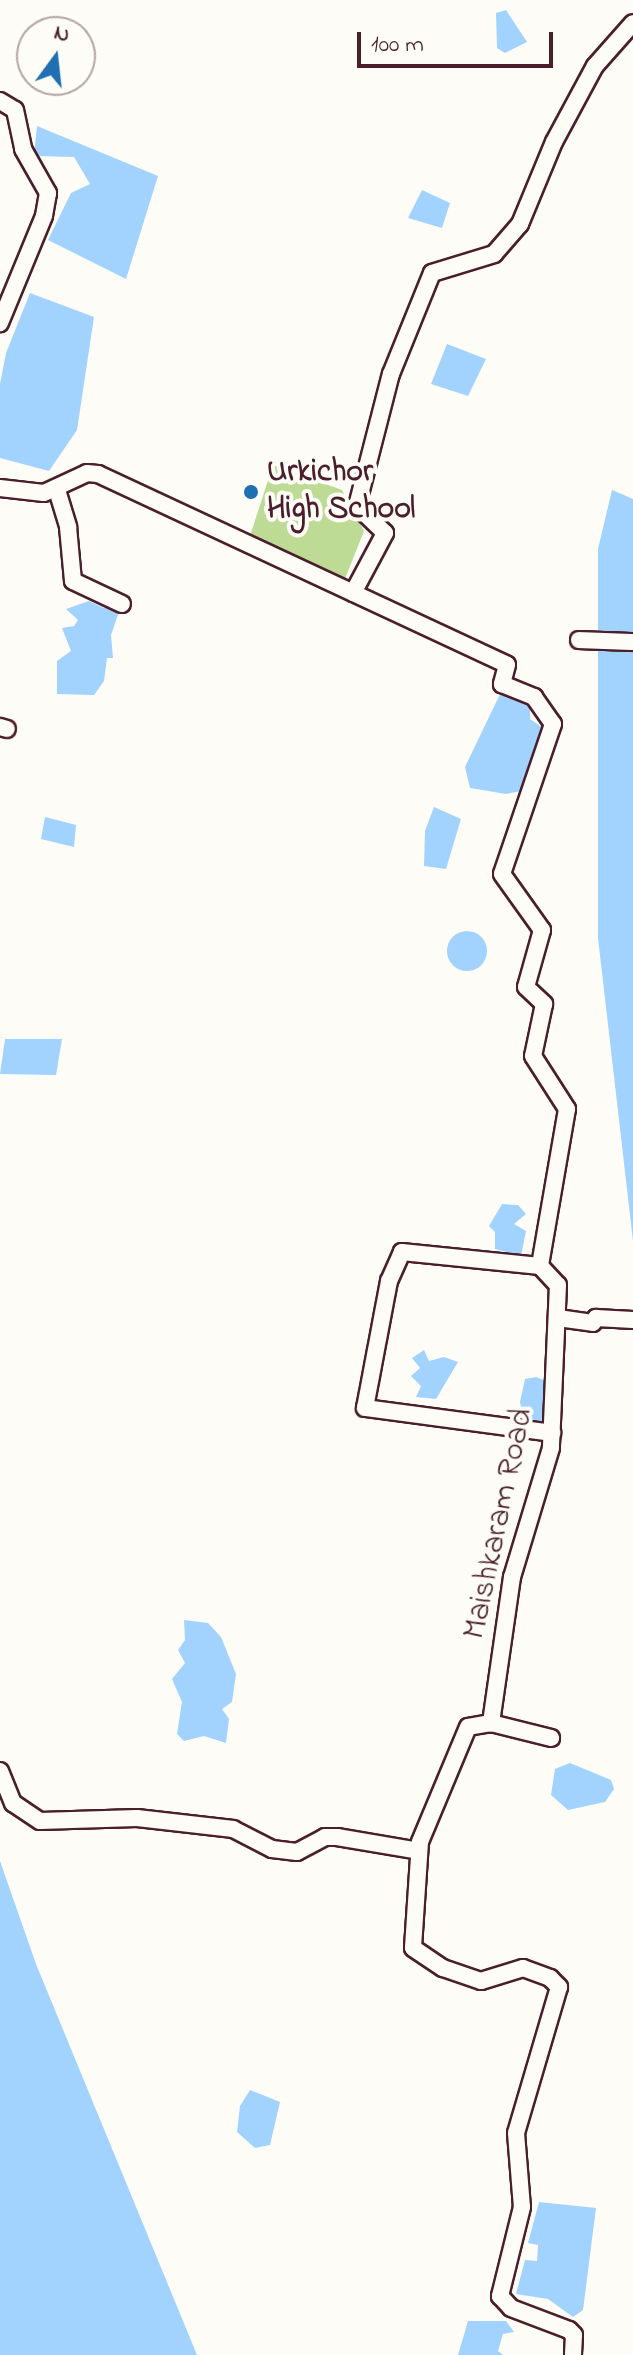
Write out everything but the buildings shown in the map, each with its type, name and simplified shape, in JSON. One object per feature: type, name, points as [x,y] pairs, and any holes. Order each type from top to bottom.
[{"type":"street","points":[[353,593],[385,533],[357,506],[391,374],[432,273],[494,254],[520,224],[554,142],[595,66],[633,23]]},
{"type":"street","points":[[0,101],[15,110],[23,149],[48,193],[44,216],[0,323]]},
{"type":"street","points":[[0,488],[25,493],[57,490],[87,473],[98,474],[507,665],[502,684],[534,697],[553,724],[502,874],[542,930],[526,987],[544,1004],[533,1056],[567,1109],[540,1266],[402,1252],[389,1281],[365,1408],[552,1433]]},
{"type":"street","points":[[57,490],[68,527],[73,581],[122,604]]},
{"type":"street","points":[[579,640],[633,642]]},
{"type":"street","name":"Maishkaram Road","points":[[491,1723],[512,1577],[552,1433],[558,1285],[540,1266]]},
{"type":"street","points":[[558,1318],[593,1323],[596,1318],[633,1320]]},
{"type":"street","points":[[551,1738],[491,1723],[468,1727],[419,1851],[413,1948],[443,1968],[481,1981],[523,1968],[550,1978],[559,1987],[516,2133],[522,2207],[500,2296],[511,2308],[569,2330],[574,2335],[573,2355]]},
{"type":"street","points":[[0,1771],[13,1803],[40,1821],[137,1818],[233,1829],[259,1845],[284,1851],[297,1852],[325,1837],[337,1837],[419,1851]]},
{"type":"green space","points":[[273,465],[342,490],[364,531],[343,584],[249,539]]},
{"type":"water","points":[[506,10],[527,42],[505,53],[497,48],[496,13]]},
{"type":"water","points":[[37,126],[158,176],[126,279],[48,240],[71,193],[90,184],[74,157],[34,156]]},
{"type":"water","points":[[422,190],[450,203],[442,228],[408,218]]},
{"type":"water","points":[[30,293],[94,317],[77,430],[49,471],[0,458],[0,384],[6,353]]},
{"type":"water","points":[[447,344],[486,359],[468,396],[431,384]]},
{"type":"water","points":[[612,490],[633,499],[633,1241],[598,938],[598,549]]},
{"type":"water","points":[[89,601],[104,608],[115,605],[119,612],[111,635],[113,658],[107,658],[104,681],[94,695],[57,694],[57,661],[71,651],[62,628],[74,626],[78,620],[66,609]]},
{"type":"water","points":[[502,690],[530,708],[530,719],[546,730],[527,790],[506,794],[470,788],[465,767]]},
{"type":"water","points":[[434,807],[461,819],[446,869],[424,866],[425,831]]},
{"type":"water","points":[[45,817],[76,825],[74,847],[41,839]]},
{"type":"water","points":[[467,931],[481,937],[487,951],[481,965],[467,971],[453,965],[447,951],[453,937]]},
{"type":"water","points":[[5,1039],[62,1039],[56,1075],[0,1074]]},
{"type":"water","points":[[502,1204],[518,1205],[526,1214],[514,1224],[526,1231],[521,1256],[495,1249],[495,1232],[489,1226]]},
{"type":"water","points":[[424,1350],[429,1361],[444,1357],[458,1362],[436,1399],[416,1397],[421,1386],[411,1376],[420,1368],[412,1358]]},
{"type":"water","points":[[536,1377],[549,1382],[543,1426],[524,1424],[520,1402],[525,1379]]},
{"type":"water","points":[[184,1620],[208,1623],[221,1637],[236,1674],[232,1702],[222,1709],[229,1719],[226,1743],[204,1736],[184,1741],[177,1734],[182,1702],[172,1679],[185,1663],[178,1650],[185,1640]]},
{"type":"water","points":[[570,1763],[611,1780],[614,1789],[605,1802],[568,1810],[551,1795],[555,1769]]},
{"type":"water","points":[[0,1861],[36,1964],[197,2355],[0,2355]]},
{"type":"water","points":[[250,2090],[280,2102],[270,2145],[255,2148],[237,2132],[240,2106]]},
{"type":"water","points":[[539,2202],[596,2208],[583,2310],[573,2317],[548,2299],[516,2294],[525,2260],[537,2261],[538,2245],[528,2243]]},
{"type":"water","points":[[468,2321],[506,2321],[514,2332],[503,2334],[498,2351],[503,2355],[458,2355]]},
{"type":"place","name":"Urkichor High School","points":[[251,492]]}]
